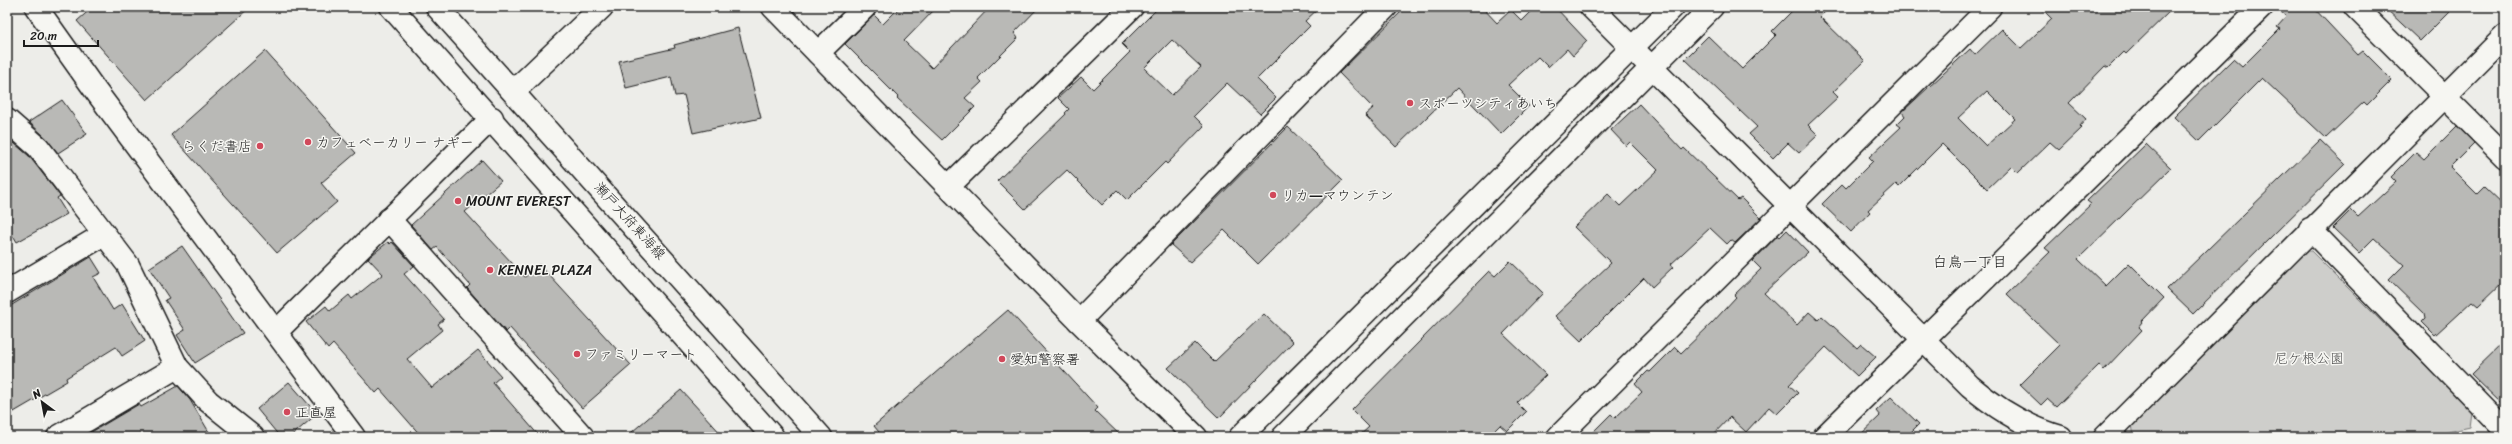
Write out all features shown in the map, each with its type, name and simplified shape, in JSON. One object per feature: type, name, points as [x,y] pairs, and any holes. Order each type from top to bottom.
[{"type":"street","points":[[36,7],[95,90],[277,331],[354,437]]},
{"type":"street","points":[[391,7],[492,118],[773,437]]},
{"type":"street","name":"瀬戸大府東海線","points":[[437,7],[514,91],[821,437]]},
{"type":"street","points":[[514,91],[602,7]]},
{"type":"street","points":[[773,7],[1079,321],[1196,437]]},
{"type":"street","points":[[818,53],[865,7]]},
{"type":"street","points":[[949,186],[1132,7]]},
{"type":"street","points":[[1079,321],[1386,7]]},
{"type":"street","points":[[1591,7],[1993,406],[2021,422],[2061,437]]},
{"type":"street","points":[[1240,437],[1673,7]]},
{"type":"street","points":[[1283,437],[1650,67],[1712,7]]},
{"type":"street","points":[[1558,437],[1990,7]]},
{"type":"street","points":[[1824,437],[1923,338],[2262,7]]},
{"type":"street","points":[[2354,7],[2505,157]]},
{"type":"street","points":[[2105,437],[2310,229],[2505,36]]},
{"type":"street","points":[[277,331],[492,118]]},
{"type":"street","points":[[7,120],[38,147],[103,235],[128,265],[177,367],[208,401],[253,437]]},
{"type":"street","points":[[389,219],[583,437]]},
{"type":"street","points":[[2310,229],[2505,430]]},
{"type":"street","points":[[7,292],[103,235]]},
{"type":"street","points":[[58,437],[177,367]]},
{"type":"street","points":[[2496,437],[2505,435]]},
{"type":"green space","name":"尼ケ根公園","points":[[2305,251],[2311,251],[2472,412],[2470,427],[2426,437],[2134,437],[2132,424]]},
{"type":"building","points":[[93,7],[250,7],[147,100],[77,21]]},
{"type":"building","points":[[900,7],[937,7],[904,41],[932,68],[990,7],[1039,7],[1014,33],[1018,38],[978,78],[982,82],[965,98],[975,107],[942,140],[897,98],[898,97],[845,44],[874,15],[883,24]]},
{"type":"building","points":[[1159,7],[1320,7],[1305,21],[1310,26],[1257,79],[1276,98],[1260,114],[1227,83],[1194,116],[1204,126],[1167,164],[1165,162],[1127,200],[1117,190],[1102,205],[1067,170],[1025,209],[997,181],[1066,114],[1065,113],[1069,109],[1058,98],[1081,77],[1093,89],[1130,52],[1122,44]],"holes":[[[1172,40],[1201,67],[1172,95],[1144,68]]]},
{"type":"building","points":[[1406,7],[1482,7],[1497,23],[1511,10],[1522,21],[1536,7],[1555,7],[1587,41],[1573,56],[1567,49],[1548,67],[1538,57],[1508,85],[1529,106],[1501,134],[1457,88],[1396,147],[1365,115],[1373,108],[1339,73]]},
{"type":"building","points":[[1796,7],[1830,7],[1820,17],[1865,61],[1833,92],[1838,97],[1808,125],[1818,135],[1799,153],[1788,143],[1773,158],[1749,134],[1757,127],[1685,59],[1708,36],[1742,69],[1776,35],[1772,31]]},
{"type":"building","points":[[2040,7],[2174,7],[2126,54],[2124,52],[2108,68],[2105,66],[2069,103],[2086,119],[2080,126],[2082,128],[2059,150],[2050,142],[2018,173],[2011,166],[1987,189],[1942,144],[1899,187],[1896,184],[1868,210],[1870,212],[1851,232],[1822,204],[1842,184],[1846,188],[1873,161],[1869,157],[1901,127],[1897,124],[1905,116],[1902,112],[1970,49],[1975,55],[2002,29],[2021,48],[2052,19]],"holes":[[[1987,91],[2015,119],[1986,146],[1958,118]]]},
{"type":"building","points":[[2277,7],[2313,7],[2358,55],[2363,51],[2392,80],[2367,105],[2364,102],[2326,138],[2262,78],[2199,141],[2174,117],[2233,59],[2242,67],[2280,29],[2277,27],[2286,17]]},
{"type":"building","points":[[2384,7],[2454,7],[2420,41]]},
{"type":"building","points":[[738,28],[761,118],[693,133],[684,95],[675,96],[671,77],[626,88],[619,61],[675,48],[674,45]]},
{"type":"building","points":[[265,51],[356,153],[321,183],[337,202],[277,253],[171,135]]},
{"type":"building","points":[[62,100],[87,134],[58,153],[46,138],[29,122]]},
{"type":"building","points":[[1639,104],[1682,150],[1684,148],[1738,200],[1741,198],[1761,218],[1735,243],[1731,240],[1727,244],[1710,228],[1670,265],[1673,267],[1652,287],[1644,278],[1581,341],[1555,316],[1611,263],[1574,227],[1608,194],[1620,206],[1658,170],[1630,142],[1626,146],[1611,130]]},
{"type":"building","points":[[2457,126],[2474,143],[2450,167],[2477,194],[2484,187],[2505,207],[2505,280],[2478,306],[2472,301],[2435,335],[2422,322],[2425,319],[2424,314],[2389,280],[2404,265],[2374,238],[2359,253],[2333,228],[2351,210],[2358,217],[2396,182],[2391,177],[2416,152],[2424,159]]},
{"type":"building","name":"リカ―マウンテン","points":[[1288,127],[1343,180],[1258,264],[1224,230],[1190,262],[1171,245]]},
{"type":"building","points":[[7,137],[29,156],[60,196],[57,198],[67,214],[17,242],[14,237],[7,241]]},
{"type":"building","points":[[2320,140],[2345,164],[2193,314],[2167,289]]},
{"type":"building","points":[[2146,144],[2171,168],[2078,259],[2106,286],[2129,263],[2164,298],[2142,321],[2143,322],[2139,327],[2142,330],[2104,370],[2099,365],[2056,407],[2047,399],[2041,405],[2020,385],[2060,345],[2007,294],[2050,252],[2045,248],[2091,204],[2087,201]]},
{"type":"building","points":[[482,160],[501,181],[465,212],[525,277],[539,264],[631,365],[582,408],[510,328],[506,332],[467,288],[470,285],[437,247],[433,250],[411,225]]},
{"type":"building","points":[[1787,230],[1808,252],[1764,293],[1797,325],[1809,312],[1818,320],[1822,316],[1857,348],[1861,344],[1876,357],[1857,376],[1826,347],[1789,385],[1798,393],[1777,414],[1769,407],[1746,432],[1730,417],[1711,437],[1588,437],[1611,414],[1615,418],[1642,392],[1635,384],[1648,371],[1650,372],[1675,347],[1681,353],[1712,323],[1736,297],[1734,295],[1761,269],[1753,261],[1778,235],[1780,237]]},
{"type":"building","points":[[388,242],[390,244],[392,242],[414,266],[404,274],[444,319],[438,324],[442,330],[407,359],[432,388],[478,350],[501,376],[493,383],[540,437],[422,437],[380,389],[376,393],[333,344],[328,349],[306,322],[326,306],[330,311],[349,295],[352,299],[383,274],[368,258]]},
{"type":"building","points":[[182,246],[243,333],[195,363],[177,335],[185,330],[165,300],[169,298],[149,268]]},
{"type":"building","points":[[91,257],[101,273],[93,277],[113,310],[122,304],[145,341],[122,356],[116,347],[66,378],[67,381],[7,416],[7,308]]},
{"type":"building","points":[[1510,261],[1543,293],[1503,334],[1546,375],[1517,403],[1526,412],[1507,431],[1500,425],[1488,437],[1358,437],[1369,427],[1352,410],[1489,271],[1495,276]]},
{"type":"building","name":"愛知警察署","points":[[1008,310],[1098,408],[1095,411],[1122,437],[883,437],[874,426]]},
{"type":"building","points":[[1264,314],[1293,342],[1219,418],[1168,368],[1195,343],[1214,362]]},
{"type":"building","points":[[2505,341],[2505,407],[2471,374]]},
{"type":"building","name":"正直屋","points":[[289,382],[317,414],[290,437],[280,437],[257,409]]},
{"type":"building","points":[[178,386],[190,400],[212,437],[83,437],[139,404],[141,407]]},
{"type":"building","points":[[681,390],[724,437],[626,437]]},
{"type":"building","points":[[1891,397],[1919,424],[1906,437],[1858,437],[1880,416],[1876,411]]},
{"type":"place","name":"スポーツシティあいち","points":[[1410,103]]},
{"type":"place","name":"カフェベーカリー ナギー","points":[[308,142]]},
{"type":"place","name":"らくだ書店","points":[[260,146]]},
{"type":"place","name":"リカ―マウンテン","points":[[1273,195]]},
{"type":"place","name":"MOUNT EVEREST","points":[[458,201]]},
{"type":"place","name":"KENNEL PLAZA","points":[[490,270]]},
{"type":"place","name":"ファミリーマート","points":[[577,354]]},
{"type":"place","name":"愛知警察署","points":[[1002,359]]},
{"type":"place","name":"正直屋","points":[[287,412]]},
{"type":"district","name":"白鳥一丁目","points":[[1970,262]]}]
